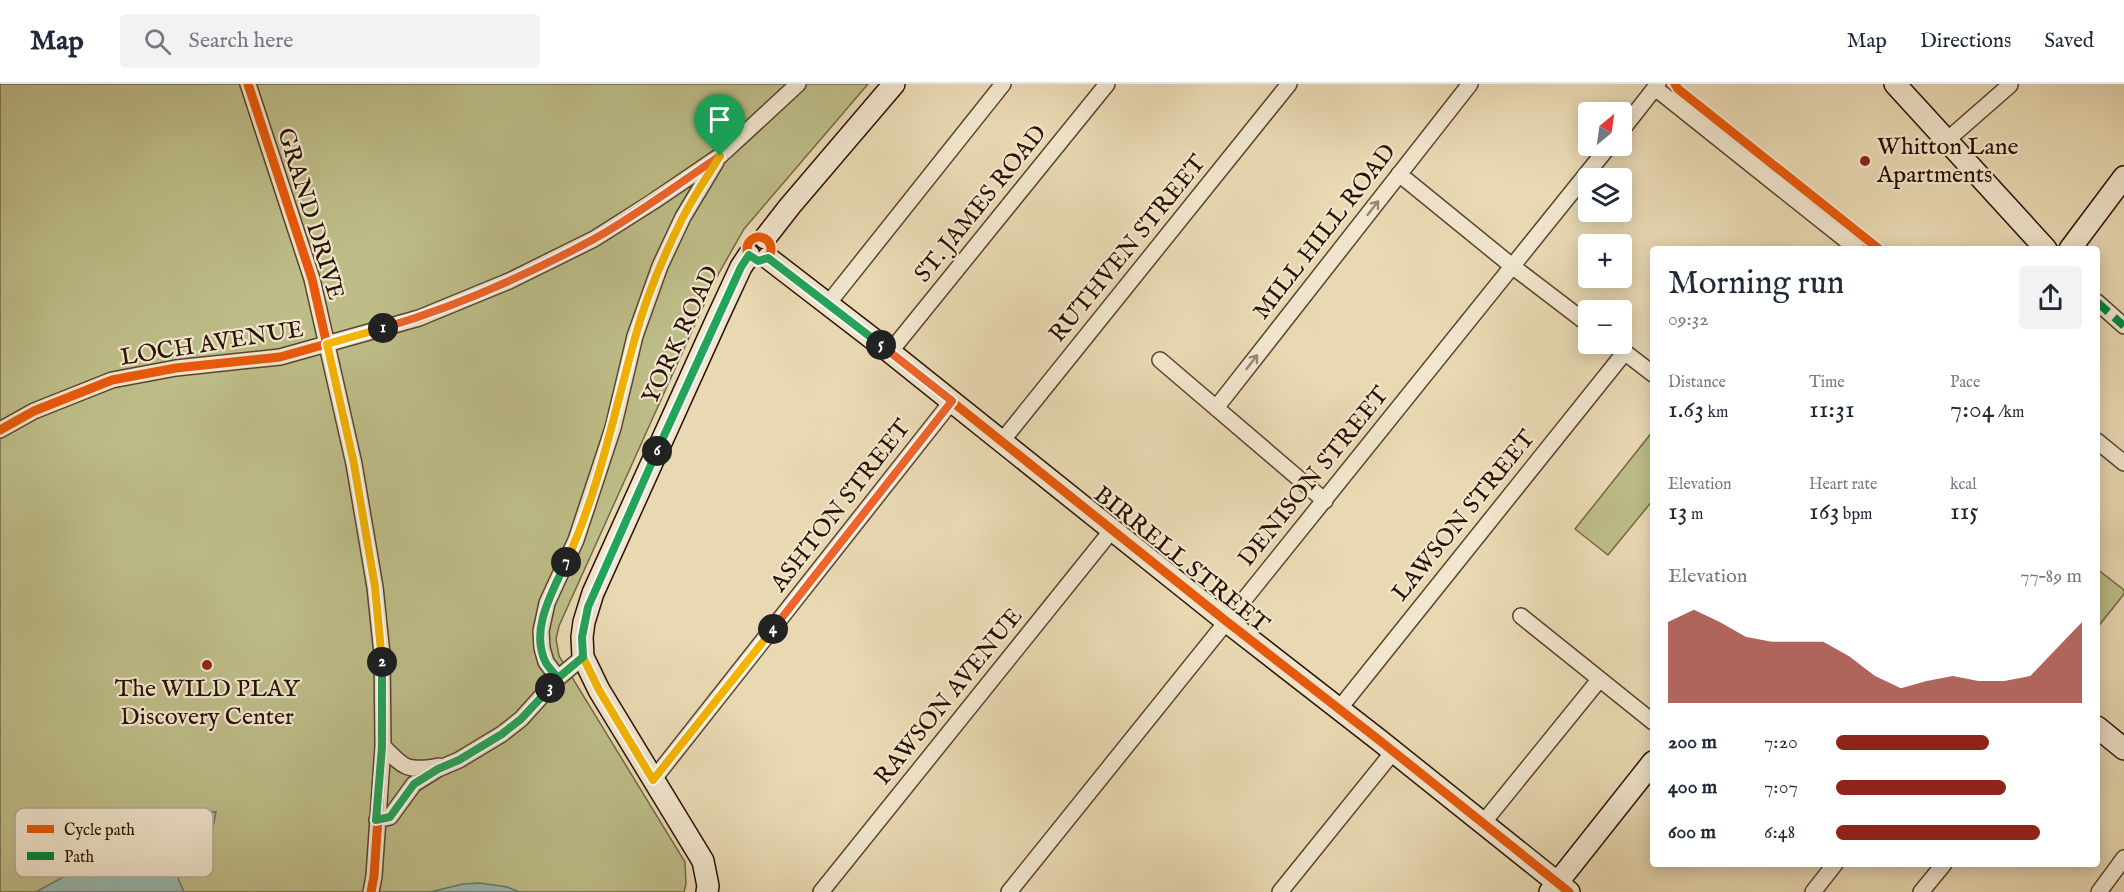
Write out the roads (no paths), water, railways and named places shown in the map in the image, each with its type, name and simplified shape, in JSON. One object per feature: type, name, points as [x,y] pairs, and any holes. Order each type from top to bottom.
[{"type":"main road","name":"YORK ROAD","points":[[707,892],[703,861],[599,690],[583,657],[584,622],[593,593],[741,267],[760,251],[790,206],[894,84]]},
{"type":"main road","points":[[1895,84],[2043,246]]},
{"type":"main road","points":[[2072,246],[2124,177]]},
{"type":"main road","name":"BIRRELL STREET","points":[[760,251],[1483,823],[1559,889]]},
{"type":"main road","points":[[2100,729],[2124,749]]},
{"type":"main road","points":[[1559,889],[1650,766]]},
{"type":"street","name":"GRAND DRIVE","points":[[248,84],[312,279],[354,464],[375,587],[382,654],[382,747],[371,892]]},
{"type":"street","name":"LOCH AVENUE","points":[[0,430],[34,411],[112,380],[176,368],[280,357],[418,318],[509,280],[594,239],[720,156],[798,84]]},
{"type":"street","points":[[827,304],[1003,84]]},
{"type":"street","name":"ST. JAMES ROAD","points":[[890,352],[1107,84]]},
{"type":"street","name":"RUTHVEN STREET","points":[[1002,441],[1289,84]]},
{"type":"street","name":"MILL HILL ROAD","points":[[1216,408],[1470,84]]},
{"type":"street","points":[[1946,141],[2010,85]]},
{"type":"street","points":[[1632,117],[1657,86],[1853,246]]},
{"type":"street","points":[[558,678],[546,662],[542,648],[541,630],[548,603],[576,540],[613,428],[635,336],[660,266],[683,217],[720,156]]},
{"type":"street","name":"DENISON STREET","points":[[1009,892],[1601,156]]},
{"type":"street","points":[[1399,174],[1578,316]]},
{"type":"street","points":[[2100,305],[2124,326]]},
{"type":"street","name":"LAWSON STREET","points":[[1339,709],[1614,354]]},
{"type":"street","points":[[1627,354],[1650,372]]},
{"type":"street","points":[[1160,360],[1325,501]]},
{"type":"street","name":"ASHTON STREET","points":[[653,780],[952,401]]},
{"type":"street","points":[[2100,443],[2124,463]]},
{"type":"street","name":"RAWSON AVENUE","points":[[821,892],[1112,530]]},
{"type":"street","points":[[1521,616],[1650,720]]},
{"type":"street","points":[[376,820],[390,817],[414,784],[502,734],[521,719],[558,678],[583,657]]},
{"type":"street","points":[[1483,823],[1599,680]]},
{"type":"street","points":[[382,747],[400,763],[411,769],[437,766],[459,760]]},
{"type":"street","points":[[1280,892],[1393,752]]},
{"type":"street","points":[[2099,892],[2124,858]]},
{"type":"street","points":[[1813,892],[1833,867]]},
{"type":"street","points":[[1921,892],[1942,867]]},
{"type":"water","points":[[213,812],[216,812],[213,827]]},
{"type":"water","points":[[64,877],[178,877],[184,892],[36,892]]},
{"type":"water","points":[[480,883],[507,887],[519,892],[430,892],[463,884]]},
{"type":"place","name":"Whitton Lane Apartments","points":[[1865,161]]},
{"type":"place","name":"The WILD PLAY Discovery Center","points":[[207,665]]}]
